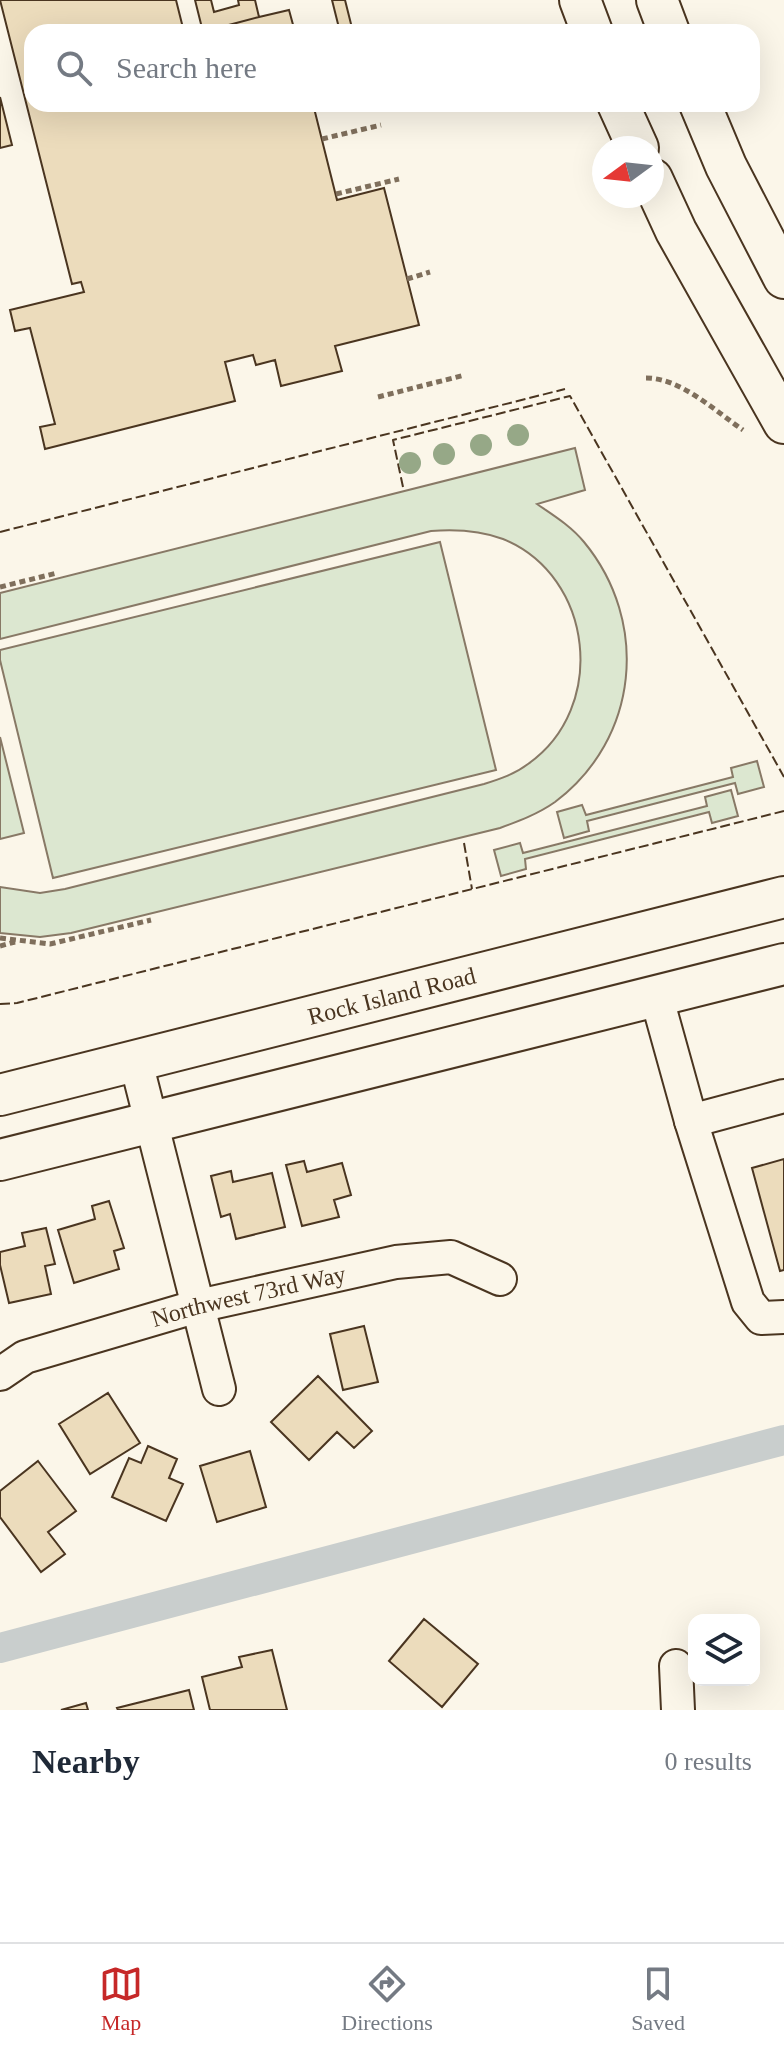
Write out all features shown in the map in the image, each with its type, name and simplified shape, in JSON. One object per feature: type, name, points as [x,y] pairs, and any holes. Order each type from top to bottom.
[{"type":"main road","points":[[580,0],[589,24]]},
{"type":"main road","points":[[657,0],[666,24]]},
{"type":"main road","points":[[622,112],[633,136]]},
{"type":"main road","points":[[703,112],[726,166],[784,278]]},
{"type":"main road","points":[[664,205],[784,423]]},
{"type":"main road","name":"Rock Island Road","points":[[0,1095],[784,897]]},
{"type":"main road","points":[[0,1160],[784,964]]},
{"type":"street","points":[[656,995],[691,1121],[748,1302],[761,1318],[784,1317]]},
{"type":"street","points":[[136,1062],[219,1389]]},
{"type":"street","points":[[691,1121],[784,1096]]},
{"type":"street","name":"Northwest 73rd Way","points":[[0,1374],[25,1357],[198,1306],[396,1262],[451,1257],[500,1279]]},
{"type":"street","points":[[676,1666],[678,1710]]},
{"type":"path","points":[[322,139],[381,125]]},
{"type":"path","points":[[336,194],[399,179]]},
{"type":"path","points":[[407,279],[430,272]]},
{"type":"path","points":[[378,397],[465,375]]},
{"type":"path","points":[[646,378],[659,378],[678,387],[743,430]]},
{"type":"path","points":[[0,587],[57,573]]},
{"type":"path","points":[[0,938],[61,942],[151,920]]},
{"type":"path","points":[[0,946],[16,941]]},
{"type":"green space","points":[[575,448],[585,490],[537,504],[579,536],[605,574],[619,608],[626,643],[626,678],[618,713],[604,746],[583,776],[555,802],[500,828],[71,933],[40,937],[0,933],[0,887],[40,893],[65,889],[484,784],[513,773],[554,740],[571,710],[579,678],[580,644],[572,612],[557,582],[533,557],[503,539],[467,531],[431,531],[0,639],[0,593]]},
{"type":"green space","points":[[440,542],[496,770],[53,878],[0,650]]},
{"type":"green space","points":[[0,737],[24,833],[0,839]]},
{"type":"green space","points":[[757,761],[764,787],[738,794],[735,783],[587,821],[589,831],[564,838],[557,812],[582,805],[586,815],[733,777],[731,768]]},
{"type":"green space","points":[[731,790],[738,816],[712,823],[709,812],[525,859],[526,869],[501,876],[494,850],[520,843],[523,853],[707,806],[705,797]]},
{"type":"building","points":[[0,0],[176,0],[182,24],[24,24],[24,95]]},
{"type":"building","points":[[195,0],[211,0],[214,12],[239,5],[238,0],[255,0],[259,17],[233,24],[201,24]]},
{"type":"building","points":[[332,0],[345,0],[351,24],[338,24]]},
{"type":"building","points":[[289,10],[293,24],[232,24]]},
{"type":"building","points":[[0,97],[12,145],[0,148]]},
{"type":"building","points":[[28,112],[315,112],[337,200],[384,188],[419,325],[335,346],[342,371],[281,386],[275,360],[256,365],[253,355],[225,362],[235,401],[45,449],[40,427],[55,424],[30,328],[15,331],[10,310],[84,292],[81,282],[72,284]]},
{"type":"building","points":[[784,1159],[784,1270],[780,1271],[752,1168]]},
{"type":"building","points":[[304,1161],[307,1172],[342,1163],[351,1195],[334,1200],[339,1217],[302,1226],[286,1165]]},
{"type":"building","points":[[231,1171],[233,1182],[272,1173],[285,1227],[236,1239],[230,1214],[221,1217],[211,1176]]},
{"type":"building","points":[[109,1201],[124,1248],[114,1251],[119,1269],[74,1283],[58,1230],[95,1219],[92,1206]]},
{"type":"building","points":[[46,1228],[55,1264],[45,1266],[51,1294],[9,1303],[0,1252],[25,1246],[22,1233]]},
{"type":"building","points":[[364,1326],[378,1382],[343,1390],[330,1334]]},
{"type":"building","points":[[318,1376],[372,1431],[354,1448],[337,1432],[309,1460],[271,1422]]},
{"type":"building","points":[[108,1393],[140,1443],[90,1474],[59,1424]]},
{"type":"building","points":[[148,1446],[177,1459],[169,1478],[183,1484],[166,1521],[112,1497],[129,1458],[141,1463]]},
{"type":"building","points":[[250,1451],[266,1507],[217,1522],[200,1466]]},
{"type":"building","points":[[38,1461],[76,1511],[48,1532],[65,1554],[41,1572],[0,1517],[0,1491]]},
{"type":"building","points":[[424,1619],[478,1664],[442,1707],[389,1661]]},
{"type":"building","points":[[272,1650],[287,1710],[210,1710],[202,1677],[242,1667],[239,1657]]},
{"type":"building","points":[[189,1690],[194,1710],[117,1708]]},
{"type":"building","points":[[86,1703],[88,1710],[61,1710]]},
{"type":"waterway","points":[[0,1648],[784,1440]]},
{"type":"fence","points":[[0,532],[565,389]]},
{"type":"fence","points":[[403,487],[393,440],[570,396],[784,777]]},
{"type":"fence","points":[[0,1004],[17,1003],[784,811]]},
{"type":"fence","points":[[464,843],[472,889]]}]
